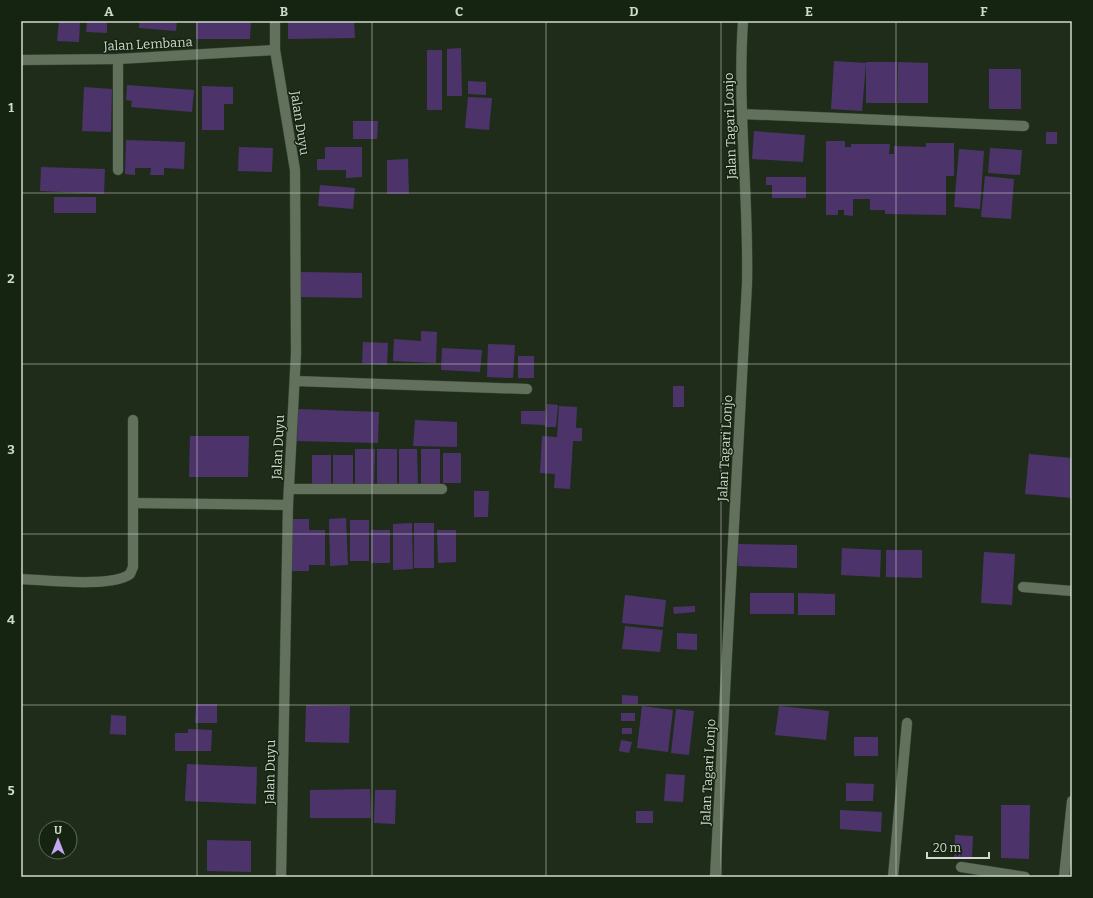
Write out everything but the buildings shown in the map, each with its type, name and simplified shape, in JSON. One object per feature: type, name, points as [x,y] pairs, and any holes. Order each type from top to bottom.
[{"type":"street","name":"Jalan Duyu","points":[[275,21],[275,50],[295,170],[296,352],[288,505],[281,877]]},
{"type":"street","name":"Jalan Tagari Lonjo","points":[[716,877],[747,284],[747,222],[741,82],[743,21]]},
{"type":"street","name":"Jalan Lembana","points":[[21,60],[118,60],[275,50]]},
{"type":"street","points":[[118,60],[118,170]]},
{"type":"street","points":[[742,114],[1024,126]]},
{"type":"street","points":[[295,381],[527,389]]},
{"type":"street","points":[[21,578],[101,582],[113,581],[126,577],[130,574],[133,567],[133,420]]},
{"type":"street","points":[[289,489],[442,489]]},
{"type":"street","points":[[133,503],[288,505]]},
{"type":"street","points":[[1023,586],[1072,591]]},
{"type":"street","points":[[893,877],[907,723]]},
{"type":"street","points":[[1064,877],[1072,801]]},
{"type":"street","points":[[961,867],[1025,877]]}]
